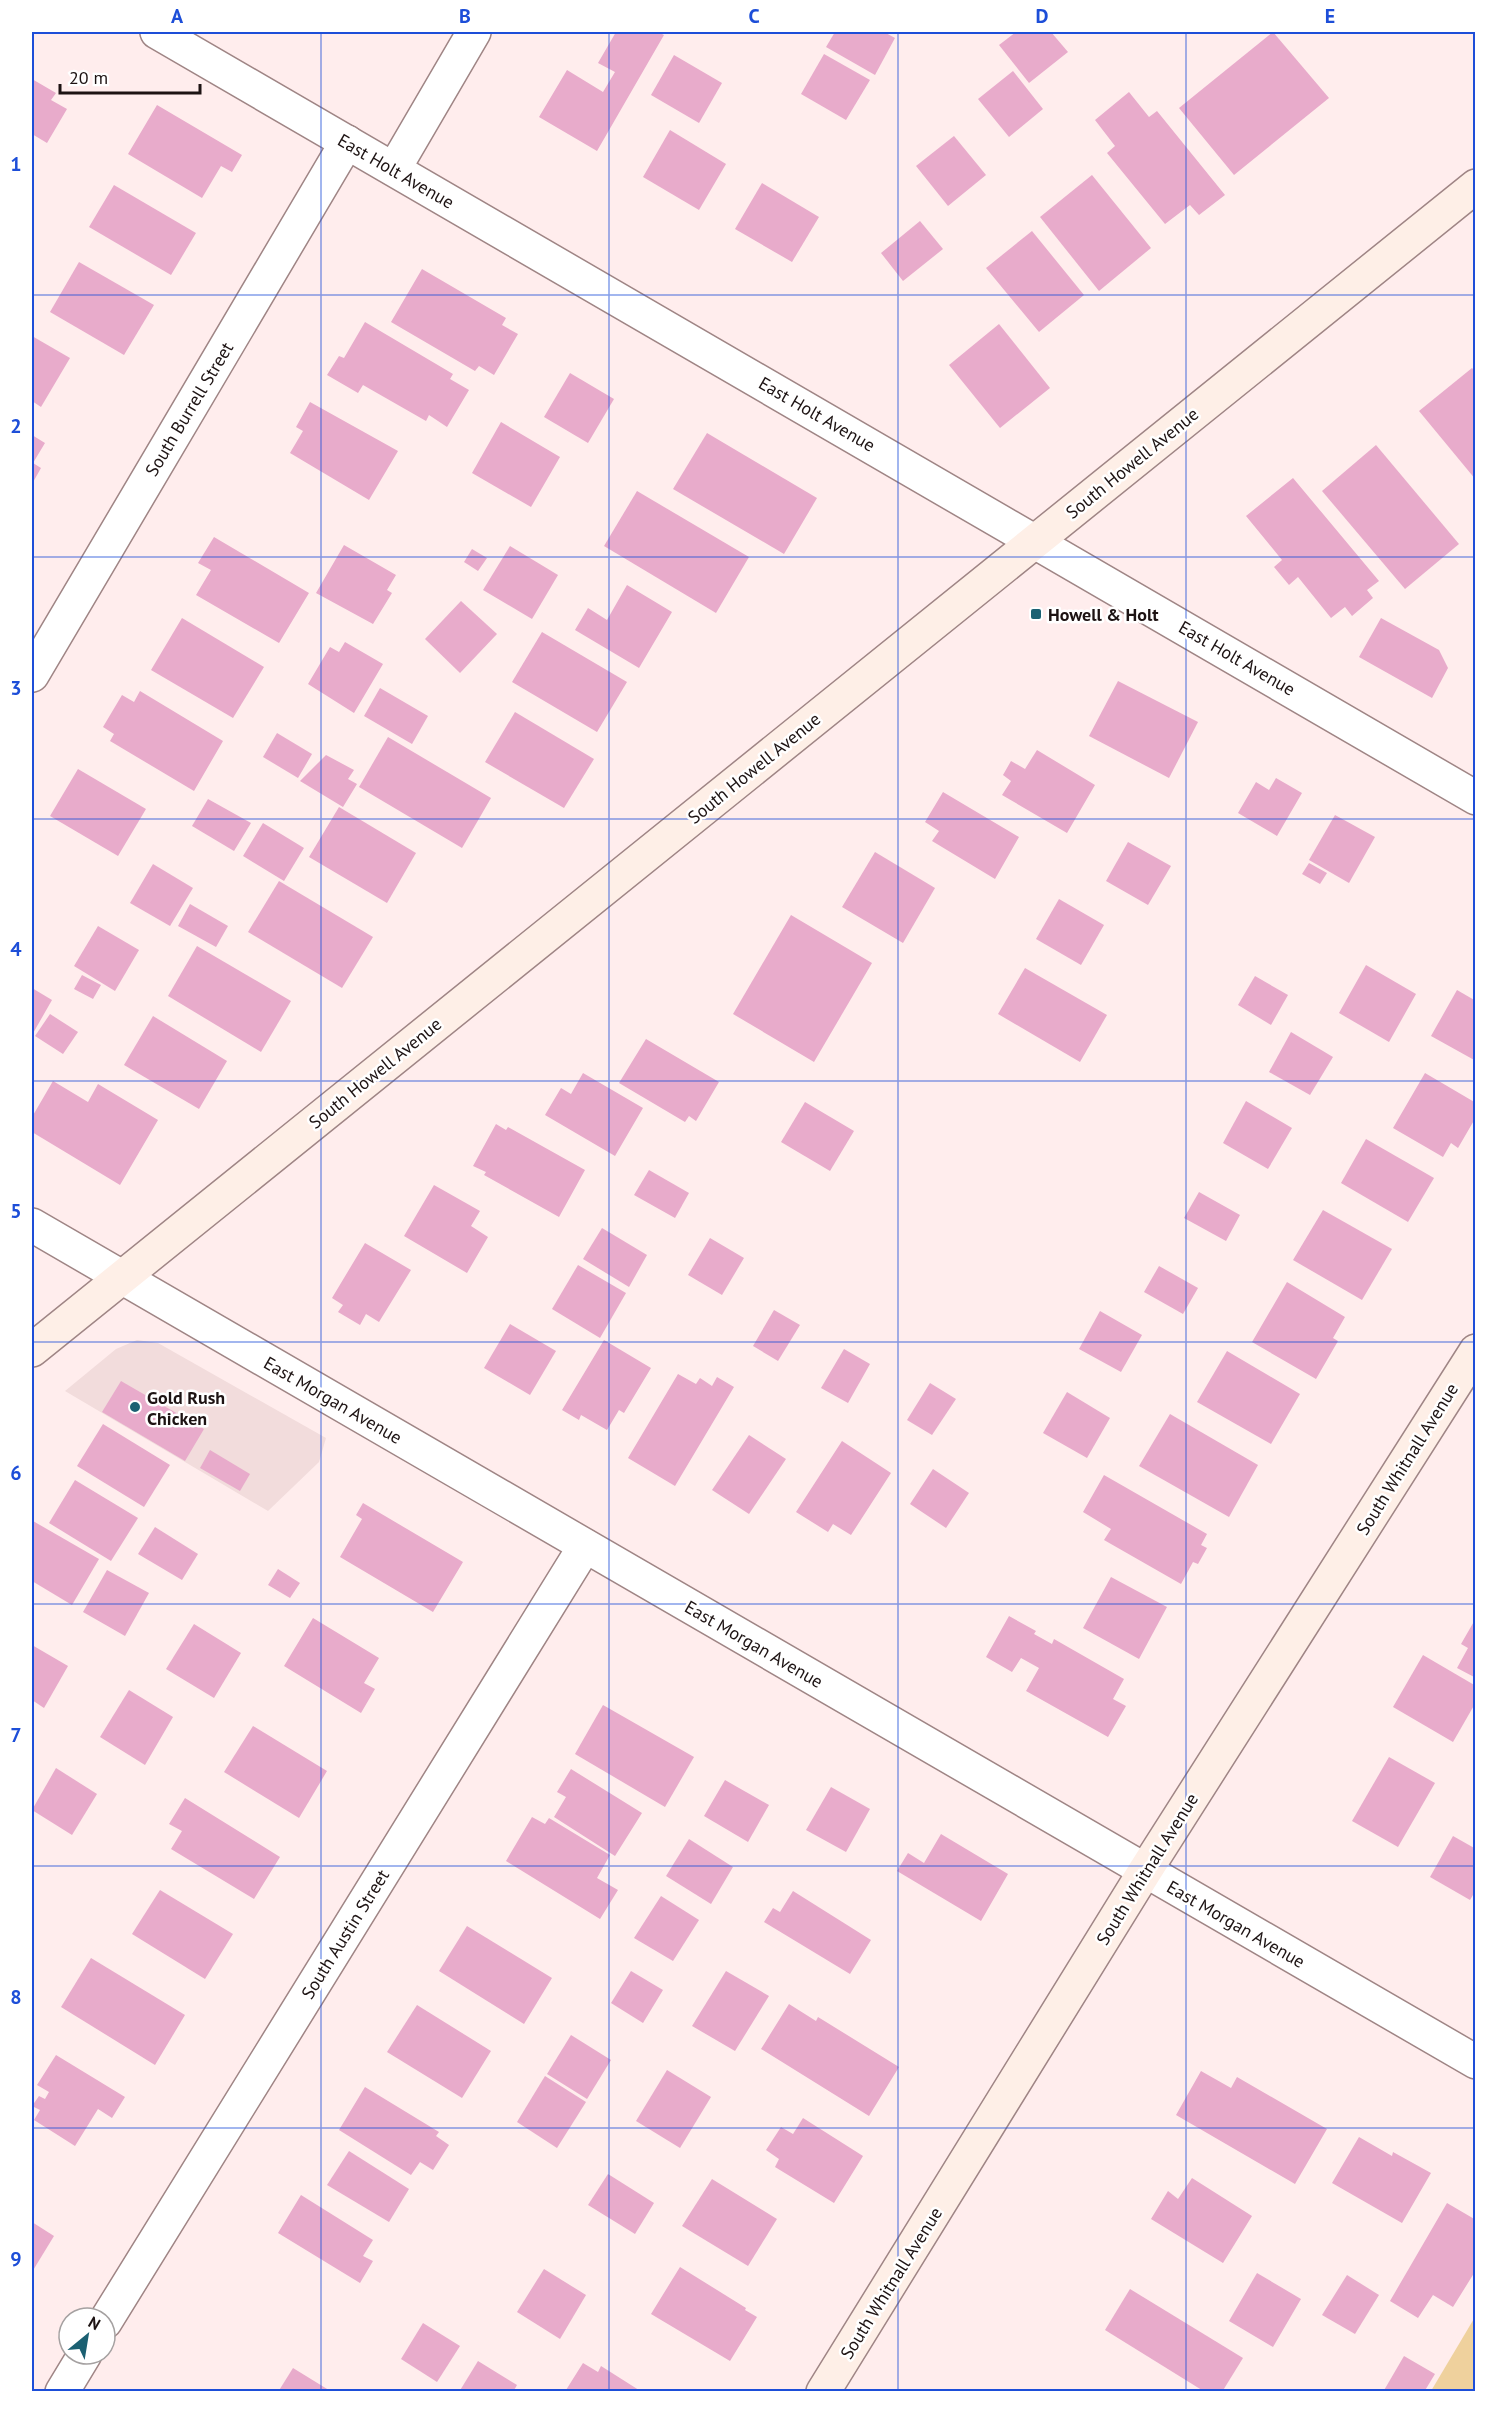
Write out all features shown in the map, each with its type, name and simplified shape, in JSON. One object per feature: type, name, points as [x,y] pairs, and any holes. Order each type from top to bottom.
[{"type":"street","name":"East Holt Avenue","points":[[157,32],[1036,540],[1476,798]]},
{"type":"street","points":[[394,170],[474,32]]},
{"type":"street","name":"South Burrell Street","points":[[32,675],[346,142]]},
{"type":"street","name":"South Howell Avenue","points":[[32,1350],[1476,186]]},
{"type":"street","name":"East Morgan Avenue","points":[[32,1225],[1476,2062]]},
{"type":"street","name":"South Whitnall Avenue","points":[[823,2391],[1145,1871],[1476,1351]]},
{"type":"street","name":"South Austin Street","points":[[115,2306],[585,1546]]},
{"type":"street","points":[[62,2391],[78,2366]]},
{"type":"shaded area","points":[[137,1340],[158,1343],[326,1438],[319,1462],[268,1511],[65,1391],[116,1349]]},
{"type":"shaded area","points":[[1475,2317],[1475,2391],[1431,2391]]},
{"type":"building","points":[[616,32],[658,32],[664,35],[597,151],[539,117],[567,70],[603,92],[615,72],[598,63]]},
{"type":"building","points":[[835,32],[884,32],[895,38],[875,75],[826,47]]},
{"type":"building","points":[[1016,32],[1051,32],[1068,52],[1029,83],[999,45]]},
{"type":"building","points":[[1273,32],[1329,98],[1234,175],[1179,108]]},
{"type":"building","points":[[824,54],[870,80],[846,120],[801,94]]},
{"type":"building","points":[[674,55],[722,83],[699,123],[651,95]]},
{"type":"building","points":[[1013,71],[1043,109],[1009,137],[978,99]]},
{"type":"building","points":[[32,79],[56,93],[51,100],[67,109],[47,143],[32,134]]},
{"type":"building","points":[[1129,92],[1149,117],[1157,111],[1225,195],[1199,215],[1190,205],[1165,224],[1107,153],[1115,146],[1095,120]]},
{"type":"building","points":[[157,105],[242,155],[232,172],[221,166],[202,198],[128,154]]},
{"type":"building","points":[[670,130],[726,164],[699,210],[643,177]]},
{"type":"building","points":[[954,136],[986,175],[948,206],[916,166]]},
{"type":"building","points":[[1092,175],[1151,248],[1099,291],[1040,217]]},
{"type":"building","points":[[762,183],[819,217],[792,262],[735,229]]},
{"type":"building","points":[[114,185],[196,233],[171,275],[89,227]]},
{"type":"building","points":[[920,221],[943,249],[903,281],[881,253]]},
{"type":"building","points":[[1032,231],[1084,295],[1039,332],[986,268]]},
{"type":"building","points":[[79,262],[154,305],[124,355],[50,312]]},
{"type":"building","points":[[422,269],[506,318],[502,325],[518,334],[494,375],[479,366],[475,371],[391,322]]},
{"type":"building","points":[[365,322],[453,374],[450,379],[469,390],[447,427],[429,415],[426,421],[363,385],[358,393],[327,375],[339,356],[344,358]]},
{"type":"building","points":[[999,324],[1050,388],[1000,428],[949,365]]},
{"type":"building","points":[[32,336],[70,358],[41,407],[32,401]]},
{"type":"building","points":[[1472,368],[1476,372],[1476,480],[1419,411]]},
{"type":"building","points":[[570,373],[614,399],[588,443],[544,417]]},
{"type":"building","points":[[310,402],[398,451],[369,500],[290,453],[303,431],[296,427]]},
{"type":"building","points":[[501,422],[560,457],[531,507],[472,473]]},
{"type":"building","points":[[707,433],[817,498],[784,554],[673,489]]},
{"type":"building","points":[[32,435],[45,443],[33,463],[41,468],[32,484]]},
{"type":"building","points":[[1376,445],[1459,544],[1405,589],[1322,491]]},
{"type":"building","points":[[1293,478],[1379,581],[1367,590],[1373,598],[1352,616],[1345,607],[1331,618],[1298,577],[1289,585],[1274,567],[1282,560],[1246,516]]},
{"type":"building","points":[[637,491],[749,557],[716,613],[604,546]]},
{"type":"building","points":[[214,537],[309,593],[279,643],[196,595],[211,570],[198,563]]},
{"type":"building","points":[[344,545],[396,575],[387,590],[392,593],[373,624],[316,593]]},
{"type":"building","points":[[510,546],[558,575],[532,619],[483,590]]},
{"type":"building","points":[[472,549],[487,558],[478,571],[464,562]]},
{"type":"building","points":[[627,585],[672,612],[639,668],[575,630],[588,608],[607,620]]},
{"type":"building","points":[[461,601],[497,634],[460,673],[425,639]]},
{"type":"building","points":[[182,618],[264,667],[233,718],[151,670]]},
{"type":"building","points":[[1381,618],[1439,650],[1448,668],[1432,698],[1359,657]]},
{"type":"building","points":[[542,632],[627,682],[597,732],[512,682]]},
{"type":"building","points":[[345,642],[383,664],[354,713],[308,684],[330,647],[339,652]]},
{"type":"building","points":[[1118,681],[1198,722],[1169,778],[1089,736]]},
{"type":"building","points":[[380,688],[428,716],[412,744],[364,716]]},
{"type":"building","points":[[140,691],[223,741],[194,791],[110,741],[114,734],[103,727],[122,695],[134,702]]},
{"type":"building","points":[[515,712],[594,759],[564,808],[485,762]]},
{"type":"building","points":[[277,733],[312,754],[298,778],[263,757]]},
{"type":"building","points":[[388,737],[491,798],[462,848],[359,787]]},
{"type":"building","points":[[1037,750],[1095,785],[1067,833],[1002,795],[1011,781],[1003,775],[1011,761],[1025,769]]},
{"type":"building","points":[[326,755],[354,770],[348,779],[357,784],[343,807],[300,781]]},
{"type":"building","points":[[78,769],[146,809],[118,856],[50,816]]},
{"type":"building","points":[[1276,778],[1302,793],[1277,836],[1238,813],[1256,782],[1269,790]]},
{"type":"building","points":[[943,792],[1019,837],[995,879],[932,841],[939,831],[925,822]]},
{"type":"building","points":[[208,799],[251,823],[234,851],[192,826]]},
{"type":"building","points":[[339,807],[416,853],[387,903],[309,857]]},
{"type":"building","points":[[1335,815],[1375,837],[1349,883],[1309,860]]},
{"type":"building","points":[[263,823],[304,848],[284,881],[243,856]]},
{"type":"building","points":[[1128,842],[1171,866],[1148,905],[1106,881]]},
{"type":"building","points":[[875,852],[935,888],[903,943],[842,907]]},
{"type":"building","points":[[1309,863],[1327,873],[1320,884],[1302,874]]},
{"type":"building","points":[[153,864],[193,888],[170,926],[130,903]]},
{"type":"building","points":[[279,881],[373,937],[342,988],[248,932]]},
{"type":"building","points":[[1059,899],[1104,925],[1081,965],[1036,939]]},
{"type":"building","points":[[190,904],[228,926],[216,947],[178,926]]},
{"type":"building","points":[[791,915],[872,963],[814,1062],[733,1014]]},
{"type":"building","points":[[98,926],[139,950],[115,991],[74,966]]},
{"type":"building","points":[[197,946],[291,1001],[261,1052],[168,996]]},
{"type":"building","points":[[1366,965],[1416,994],[1389,1042],[1339,1013]]},
{"type":"building","points":[[1025,968],[1107,1015],[1080,1062],[998,1014]]},
{"type":"building","points":[[82,975],[101,985],[93,999],[74,989]]},
{"type":"building","points":[[1255,976],[1288,995],[1271,1025],[1238,1005]]},
{"type":"building","points":[[32,988],[52,1000],[32,1035]]},
{"type":"building","points":[[1457,990],[1476,1001],[1476,1061],[1431,1036]]},
{"type":"building","points":[[50,1014],[78,1032],[63,1054],[35,1036]]},
{"type":"building","points":[[153,1016],[227,1061],[199,1109],[124,1065]]},
{"type":"building","points":[[1291,1032],[1333,1057],[1310,1095],[1269,1072]]},
{"type":"building","points":[[646,1039],[719,1082],[696,1121],[689,1116],[685,1122],[619,1083]]},
{"type":"building","points":[[583,1073],[643,1108],[615,1156],[545,1115],[561,1088],[571,1094]]},
{"type":"building","points":[[1425,1073],[1476,1103],[1476,1117],[1458,1148],[1451,1143],[1443,1157],[1393,1128]]},
{"type":"building","points":[[53,1081],[88,1102],[98,1084],[158,1120],[120,1185],[32,1132],[32,1117]]},
{"type":"building","points":[[1246,1101],[1292,1128],[1268,1169],[1223,1143]]},
{"type":"building","points":[[805,1102],[854,1131],[830,1171],[781,1142]]},
{"type":"building","points":[[496,1124],[506,1130],[508,1127],[585,1170],[559,1217],[484,1175],[486,1172],[473,1166]]},
{"type":"building","points":[[1366,1139],[1434,1178],[1408,1222],[1341,1183]]},
{"type":"building","points":[[649,1170],[689,1193],[675,1218],[634,1195]]},
{"type":"building","points":[[434,1185],[480,1211],[471,1226],[488,1237],[467,1273],[404,1236]]},
{"type":"building","points":[[1199,1192],[1240,1215],[1226,1241],[1184,1218]]},
{"type":"building","points":[[1323,1210],[1392,1249],[1362,1300],[1293,1260]]},
{"type":"building","points":[[602,1228],[647,1255],[629,1287],[583,1259]]},
{"type":"building","points":[[710,1238],[744,1258],[722,1295],[688,1275]]},
{"type":"building","points":[[365,1243],[411,1270],[379,1322],[366,1314],[360,1325],[338,1312],[343,1305],[332,1298]]},
{"type":"building","points":[[578,1265],[626,1293],[600,1338],[552,1309]]},
{"type":"building","points":[[1159,1266],[1198,1288],[1183,1314],[1144,1292]]},
{"type":"building","points":[[1287,1282],[1345,1317],[1333,1338],[1338,1341],[1316,1379],[1252,1342]]},
{"type":"building","points":[[774,1310],[800,1325],[778,1361],[753,1346]]},
{"type":"building","points":[[1100,1311],[1142,1335],[1121,1372],[1079,1349]]},
{"type":"building","points":[[510,1324],[556,1351],[530,1395],[484,1368]]},
{"type":"building","points":[[604,1340],[651,1368],[624,1413],[619,1410],[607,1430],[581,1415],[579,1420],[562,1410]]},
{"type":"building","points":[[844,1349],[870,1364],[848,1403],[821,1388]]},
{"type":"building","points":[[1227,1351],[1300,1394],[1271,1444],[1197,1402]]},
{"type":"building","points":[[678,1374],[696,1384],[700,1378],[712,1386],[717,1377],[734,1387],[675,1486],[628,1458]]},
{"type":"building","points":[[121,1381],[204,1429],[185,1461],[102,1412]]},
{"type":"building","points":[[930,1383],[956,1399],[932,1435],[907,1420]]},
{"type":"building","points":[[1067,1392],[1110,1418],[1087,1458],[1043,1433]]},
{"type":"building","points":[[1170,1414],[1258,1465],[1229,1517],[1139,1466]]},
{"type":"building","points":[[103,1424],[170,1465],[144,1507],[77,1466]]},
{"type":"building","points":[[749,1435],[786,1459],[749,1514],[712,1490]]},
{"type":"building","points":[[842,1441],[891,1473],[851,1535],[833,1524],[828,1532],[796,1512]]},
{"type":"building","points":[[210,1450],[250,1474],[240,1491],[200,1468]]},
{"type":"building","points":[[933,1469],[969,1493],[946,1528],[910,1504]]},
{"type":"building","points":[[1104,1475],[1207,1534],[1201,1545],[1207,1548],[1198,1564],[1193,1562],[1181,1584],[1104,1540],[1111,1529],[1083,1512]]},
{"type":"building","points":[[75,1480],[138,1518],[111,1561],[49,1523]]},
{"type":"building","points":[[363,1503],[463,1562],[433,1612],[340,1557],[362,1519],[356,1515]]},
{"type":"building","points":[[33,1521],[99,1559],[72,1605],[32,1581]]},
{"type":"building","points":[[155,1527],[198,1554],[182,1580],[138,1554]]},
{"type":"building","points":[[278,1569],[300,1583],[290,1598],[268,1585]]},
{"type":"building","points":[[107,1570],[149,1593],[125,1636],[83,1612]]},
{"type":"building","points":[[1111,1577],[1167,1607],[1139,1659],[1083,1628]]},
{"type":"building","points":[[1009,1616],[1036,1631],[1034,1634],[1052,1644],[1054,1639],[1124,1679],[1113,1699],[1126,1706],[1108,1737],[1026,1691],[1039,1668],[1021,1658],[1012,1672],[986,1657]]},
{"type":"building","points":[[313,1618],[379,1658],[364,1683],[375,1689],[361,1713],[284,1666]]},
{"type":"building","points":[[1476,1618],[1476,1678],[1457,1668],[1468,1648],[1461,1644]]},
{"type":"building","points":[[194,1624],[241,1653],[214,1698],[166,1669]]},
{"type":"building","points":[[32,1645],[68,1666],[44,1708],[32,1700]]},
{"type":"building","points":[[1423,1655],[1476,1686],[1476,1702],[1453,1742],[1393,1707]]},
{"type":"building","points":[[129,1690],[173,1717],[145,1765],[100,1737]]},
{"type":"building","points":[[603,1705],[694,1757],[665,1807],[575,1754]]},
{"type":"building","points":[[253,1726],[327,1771],[299,1818],[224,1772]]},
{"type":"building","points":[[1389,1757],[1435,1783],[1398,1847],[1352,1821]]},
{"type":"building","points":[[56,1768],[97,1794],[72,1835],[32,1810]]},
{"type":"building","points":[[571,1769],[642,1813],[615,1856],[554,1817],[566,1797],[557,1792]]},
{"type":"building","points":[[725,1780],[769,1805],[748,1842],[704,1816]]},
{"type":"building","points":[[831,1787],[870,1809],[846,1852],[806,1830]]},
{"type":"building","points":[[185,1798],[280,1857],[254,1899],[171,1849],[182,1831],[169,1824]]},
{"type":"building","points":[[532,1817],[545,1824],[549,1818],[610,1855],[597,1878],[618,1890],[600,1919],[506,1861]]},
{"type":"building","points":[[941,1834],[1008,1874],[981,1921],[897,1871],[908,1853],[924,1863]]},
{"type":"building","points":[[1453,1836],[1476,1849],[1476,1890],[1470,1900],[1430,1877]]},
{"type":"building","points":[[689,1839],[733,1867],[711,1904],[666,1876]]},
{"type":"building","points":[[160,1890],[233,1934],[205,1979],[132,1934]]},
{"type":"building","points":[[793,1891],[871,1940],[850,1974],[764,1922],[773,1908],[780,1912]]},
{"type":"building","points":[[661,1896],[699,1920],[673,1961],[634,1938]]},
{"type":"building","points":[[467,1926],[552,1978],[524,2024],[439,1971]]},
{"type":"building","points":[[91,1958],[185,2015],[155,2065],[61,2007]]},
{"type":"building","points":[[631,1971],[663,1990],[643,2023],[611,2003]]},
{"type":"building","points":[[726,1971],[769,1996],[735,2051],[692,2026]]},
{"type":"building","points":[[789,2004],[816,2021],[818,2017],[899,2067],[869,2116],[761,2049]]},
{"type":"building","points":[[417,2005],[491,2051],[462,2098],[387,2052]]},
{"type":"building","points":[[571,2035],[611,2060],[587,2099],[547,2074]]},
{"type":"building","points":[[56,2055],[125,2097],[112,2118],[98,2109],[75,2146],[34,2120],[40,2110],[32,2106],[39,2096],[45,2099],[49,2092],[37,2085]]},
{"type":"building","points":[[667,2070],[711,2097],[680,2148],[636,2121]]},
{"type":"building","points":[[1201,2071],[1231,2088],[1237,2077],[1327,2129],[1295,2184],[1176,2115]]},
{"type":"building","points":[[545,2076],[586,2102],[557,2148],[517,2122]]},
{"type":"building","points":[[365,2087],[439,2132],[436,2136],[449,2145],[433,2170],[420,2162],[411,2175],[339,2130]]},
{"type":"building","points":[[803,2118],[863,2156],[834,2203],[775,2167],[779,2159],[766,2150],[781,2127],[793,2134]]},
{"type":"building","points":[[1359,2137],[1392,2156],[1393,2152],[1431,2173],[1402,2223],[1332,2183]]},
{"type":"building","points":[[349,2151],[409,2189],[389,2222],[327,2185]]},
{"type":"building","points":[[608,2174],[654,2203],[635,2234],[588,2205]]},
{"type":"building","points":[[1192,2178],[1252,2216],[1223,2263],[1151,2219],[1168,2191],[1178,2199]]},
{"type":"building","points":[[712,2179],[777,2219],[748,2266],[682,2226]]},
{"type":"building","points":[[301,2195],[373,2240],[363,2256],[373,2261],[360,2283],[278,2233]]},
{"type":"building","points":[[1447,2203],[1476,2220],[1476,2270],[1453,2307],[1433,2295],[1418,2318],[1390,2301]]},
{"type":"building","points":[[32,2222],[54,2236],[32,2272]]},
{"type":"building","points":[[680,2267],[757,2317],[730,2361],[651,2314]]},
{"type":"building","points":[[544,2269],[586,2295],[560,2339],[517,2312]]},
{"type":"building","points":[[1257,2273],[1301,2299],[1273,2347],[1229,2321]]},
{"type":"building","points":[[1347,2275],[1379,2295],[1355,2334],[1322,2315]]},
{"type":"building","points":[[1130,2289],[1243,2358],[1222,2392],[1205,2392],[1105,2330]]},
{"type":"building","points":[[423,2323],[460,2346],[437,2382],[401,2359]]},
{"type":"building","points":[[1404,2356],[1435,2374],[1424,2392],[1383,2392]]},
{"type":"building","points":[[478,2361],[517,2385],[513,2392],[459,2392]]},
{"type":"building","points":[[583,2363],[598,2372],[601,2366],[642,2392],[569,2392],[566,2390]]},
{"type":"building","points":[[293,2368],[332,2392],[278,2392]]},
{"type":"place","name":"Howell & Holt","points":[[1036,614]]},
{"type":"place","name":"Gold Rush Chicken","points":[[135,1407]]}]
